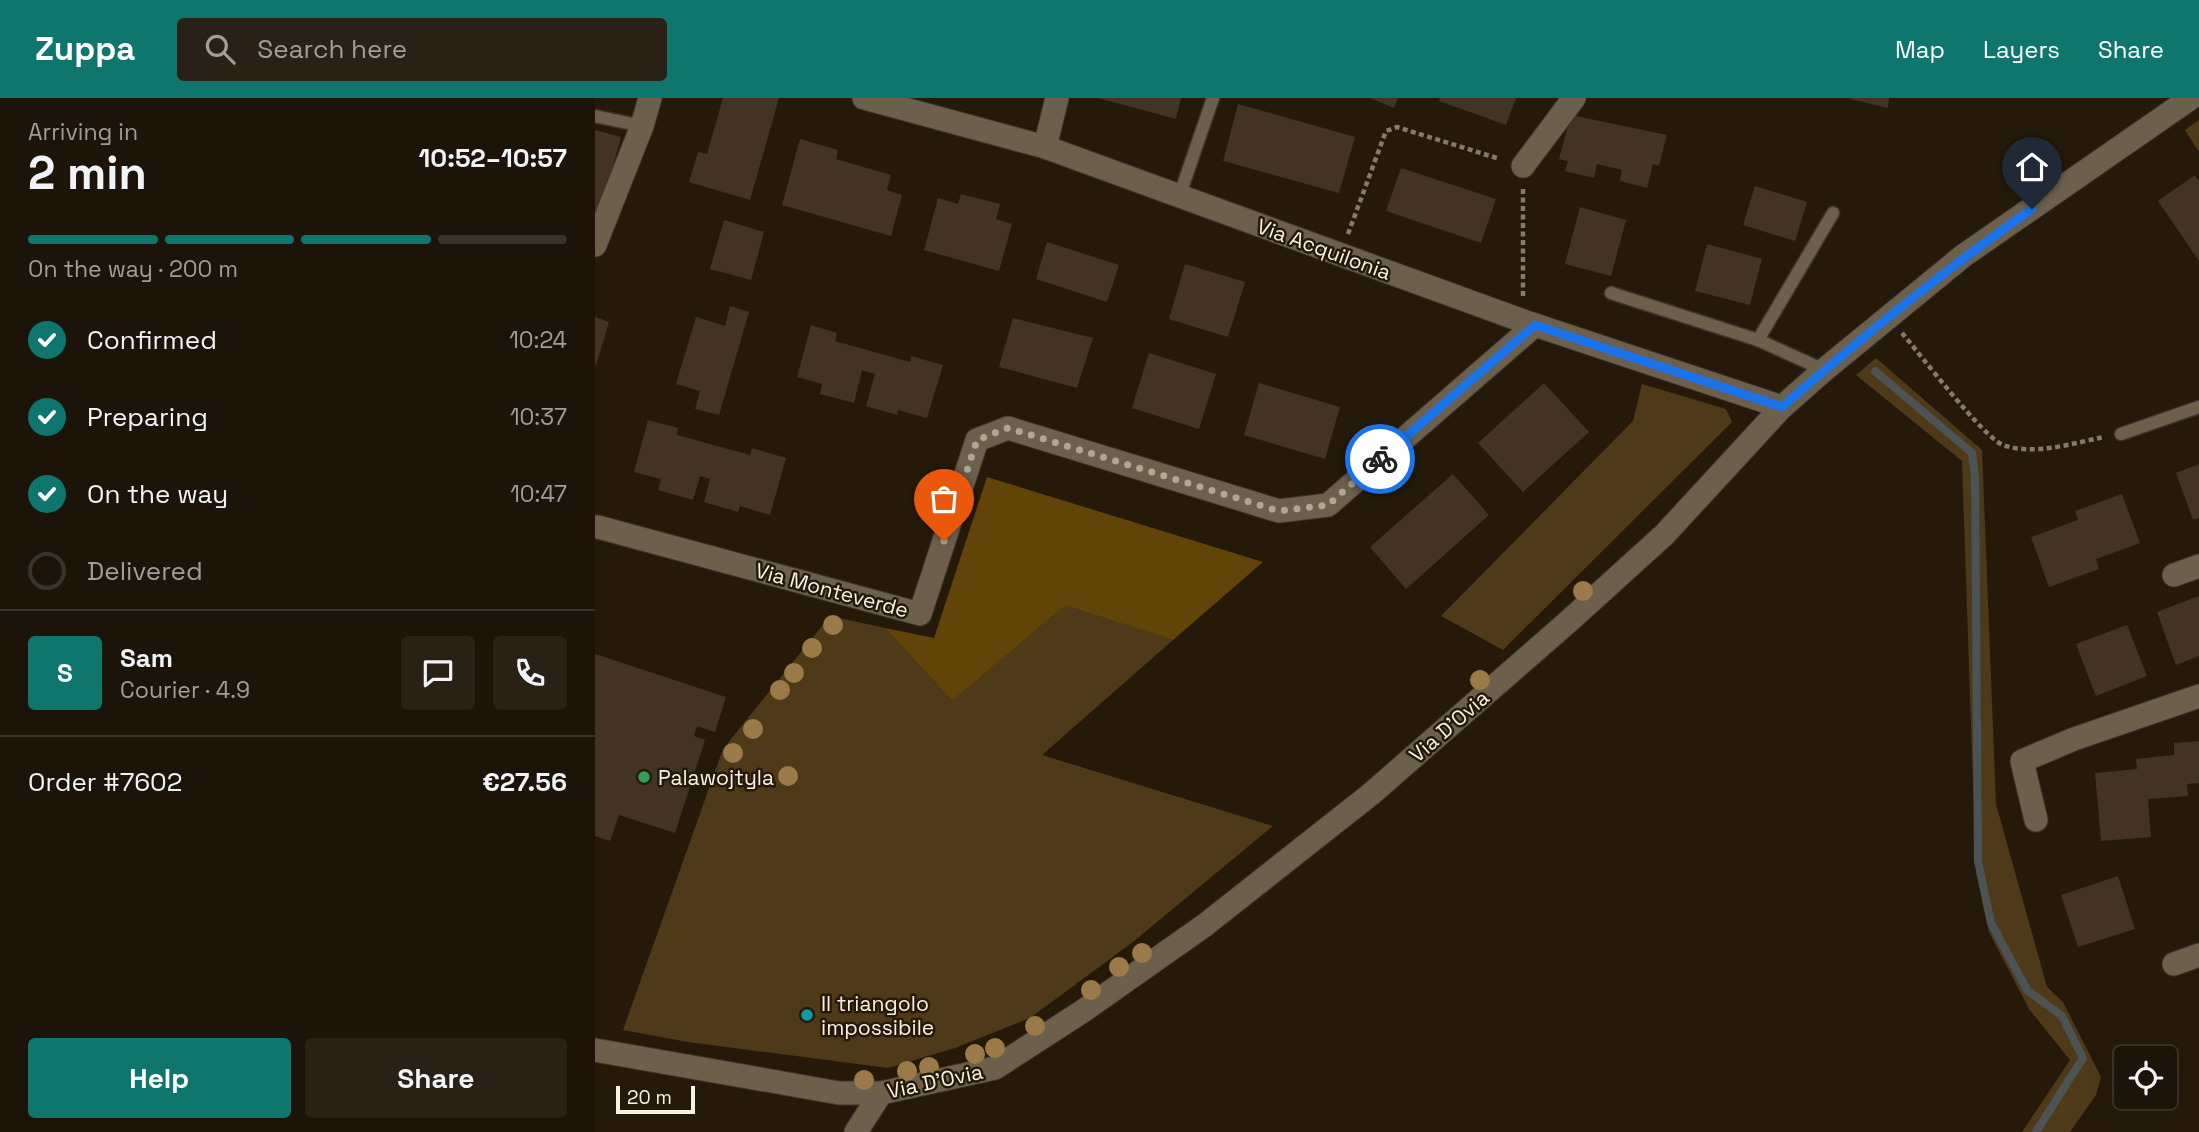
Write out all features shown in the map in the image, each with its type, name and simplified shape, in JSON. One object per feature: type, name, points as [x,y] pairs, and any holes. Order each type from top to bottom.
[{"type":"street","points":[[595,244],[642,126],[650,98]]},
{"type":"street","name":"Via Acquilonia","points":[[864,98],[1045,147],[1529,323],[1782,407]]},
{"type":"street","points":[[1045,147],[1057,98]]},
{"type":"street","points":[[1523,166],[1574,98]]},
{"type":"street","name":"Via D'Ovia","points":[[595,1050],[839,1093],[881,1093],[995,1068],[1083,1011],[1205,925],[1371,794],[1570,621],[1664,535],[1782,407],[1824,370],[1963,256],[2191,98]]},
{"type":"street","name":"Via Monteverde","points":[[598,527],[921,614],[977,440],[1008,428],[1279,511],[1328,505],[1529,323]]},
{"type":"street","points":[[2174,575],[2199,566]]},
{"type":"street","points":[[2036,820],[2022,761],[2074,739],[2199,696]]},
{"type":"street","points":[[2174,964],[2199,955]]},
{"type":"street","points":[[856,1132],[881,1093]]},
{"type":"lane","points":[[1179,197],[1213,98]]},
{"type":"lane","points":[[595,116],[642,126]]},
{"type":"lane","points":[[1758,340],[1833,213]]},
{"type":"lane","points":[[1611,293],[1758,340],[1824,370]]},
{"type":"lane","points":[[2121,433],[2199,407]]},
{"type":"path","points":[[1340,255],[1386,131],[1397,127],[1523,166],[1529,323]]},
{"type":"path","points":[[1888,316],[1980,426],[2001,444],[2029,449],[2121,433]]},
{"type":"shaded area","points":[[2199,120],[2199,152],[2185,130]]},
{"type":"shaded area","points":[[1876,358],[1982,450],[1996,804],[2047,987],[2063,1002],[2101,1077],[2096,1095],[2070,1132],[2022,1132],[2070,1060],[2029,1009],[1989,932],[1976,871],[1962,461],[1856,375]]},
{"type":"shaded area","points":[[1642,384],[1726,409],[1732,422],[1503,650],[1441,616],[1633,421]]},
{"type":"shaded area","points":[[987,477],[1263,562],[1173,640],[1066,605],[952,701],[885,628],[934,638]]},
{"type":"shaded area","points":[[1067,604],[1173,640],[1042,755],[1273,826],[1133,942],[1030,1018],[955,1048],[888,1068],[688,1042],[623,1030],[723,749],[830,616],[885,628],[952,701]]},
{"type":"building","points":[[723,98],[779,98],[750,200],[689,182],[698,152],[707,154]]},
{"type":"building","points":[[1098,98],[1181,98],[1176,119]]},
{"type":"building","points":[[1370,98],[1398,98],[1394,108]]},
{"type":"building","points":[[1440,98],[1516,98],[1506,125],[1439,101]]},
{"type":"building","points":[[1889,98],[1888,108],[1850,99]]},
{"type":"building","points":[[1238,104],[1355,137],[1339,193],[1223,161]]},
{"type":"building","points":[[1571,115],[1667,135],[1659,166],[1653,164],[1647,188],[1620,181],[1622,170],[1597,164],[1594,178],[1565,171],[1568,161],[1559,159]]},
{"type":"building","points":[[595,130],[621,137],[599,217],[595,216]]},
{"type":"building","points":[[800,139],[838,150],[836,159],[891,175],[887,190],[902,195],[891,236],[782,205]]},
{"type":"building","points":[[1401,168],[1496,199],[1481,243],[1386,211]]},
{"type":"building","points":[[2195,175],[2199,181],[2199,261],[2158,201]]},
{"type":"building","points":[[1755,186],[1807,202],[1795,241],[1743,225]]},
{"type":"building","points":[[961,194],[1000,204],[996,219],[1012,224],[999,271],[924,250],[938,198],[958,204]]},
{"type":"building","points":[[1580,207],[1626,220],[1611,276],[1565,264]]},
{"type":"building","points":[[724,220],[764,232],[751,280],[710,269]]},
{"type":"building","points":[[1047,242],[1119,265],[1107,302],[1036,279]]},
{"type":"building","points":[[1707,244],[1762,259],[1750,305],[1695,291]]},
{"type":"building","points":[[1185,264],[1245,282],[1228,337],[1169,319]]},
{"type":"building","points":[[730,306],[749,312],[719,415],[695,409],[700,391],[676,384],[696,317],[725,326]]},
{"type":"building","points":[[595,317],[609,322],[596,365],[595,365]]},
{"type":"building","points":[[1013,318],[1093,338],[1077,388],[999,367]]},
{"type":"building","points":[[811,325],[837,333],[835,341],[910,362],[911,356],[943,365],[927,418],[898,410],[897,415],[866,406],[875,374],[862,370],[854,403],[820,394],[822,384],[797,377]]},
{"type":"building","points":[[1149,353],[1216,374],[1199,429],[1132,408]]},
{"type":"building","points":[[1259,383],[1340,407],[1325,459],[1244,435]]},
{"type":"building","points":[[1544,383],[1589,432],[1523,492],[1478,443]]},
{"type":"building","points":[[648,420],[678,428],[677,435],[750,455],[752,448],[786,458],[770,515],[740,506],[738,512],[704,502],[710,479],[700,476],[693,500],[658,490],[661,479],[634,472]]},
{"type":"building","points":[[2199,464],[2199,518],[2193,520],[2176,473]]},
{"type":"building","points":[[1453,474],[1489,515],[1406,589],[1370,547]]},
{"type":"building","points":[[2122,494],[2140,543],[2096,559],[2099,569],[2049,587],[2031,537],[2078,520],[2075,511]]},
{"type":"building","points":[[2199,596],[2199,656],[2176,665],[2157,612]]},
{"type":"building","points":[[2127,625],[2147,676],[2096,696],[2076,644]]},
{"type":"building","name":"Palawojtyla","points":[[595,654],[726,697],[715,732],[697,726],[694,736],[705,740],[675,833],[619,815],[610,841],[595,836]]},
{"type":"building","points":[[2199,741],[2199,783],[2187,784],[2188,796],[2148,799],[2151,837],[2101,841],[2095,773],[2137,769],[2136,759],[2174,755],[2174,743]]},
{"type":"building","points":[[2118,876],[2135,929],[2078,947],[2061,895]]},
{"type":"waterway","points":[[1875,371],[1972,453],[1975,477],[1978,861],[1991,923],[2027,990],[2062,1016],[2083,1058],[2036,1132]]},
{"type":"way so far","points":[[944,541],[977,440],[1008,428],[1279,511],[1328,505],[1380,459]]},
{"type":"place","name":"Palawojtyla","points":[[644,777]]},
{"type":"place","name":"Il triangolo impossibile","points":[[807,1015]]},
{"type":"route","points":[[1380,459],[1535,325],[1782,407],[1963,256],[2032,209]]}]
